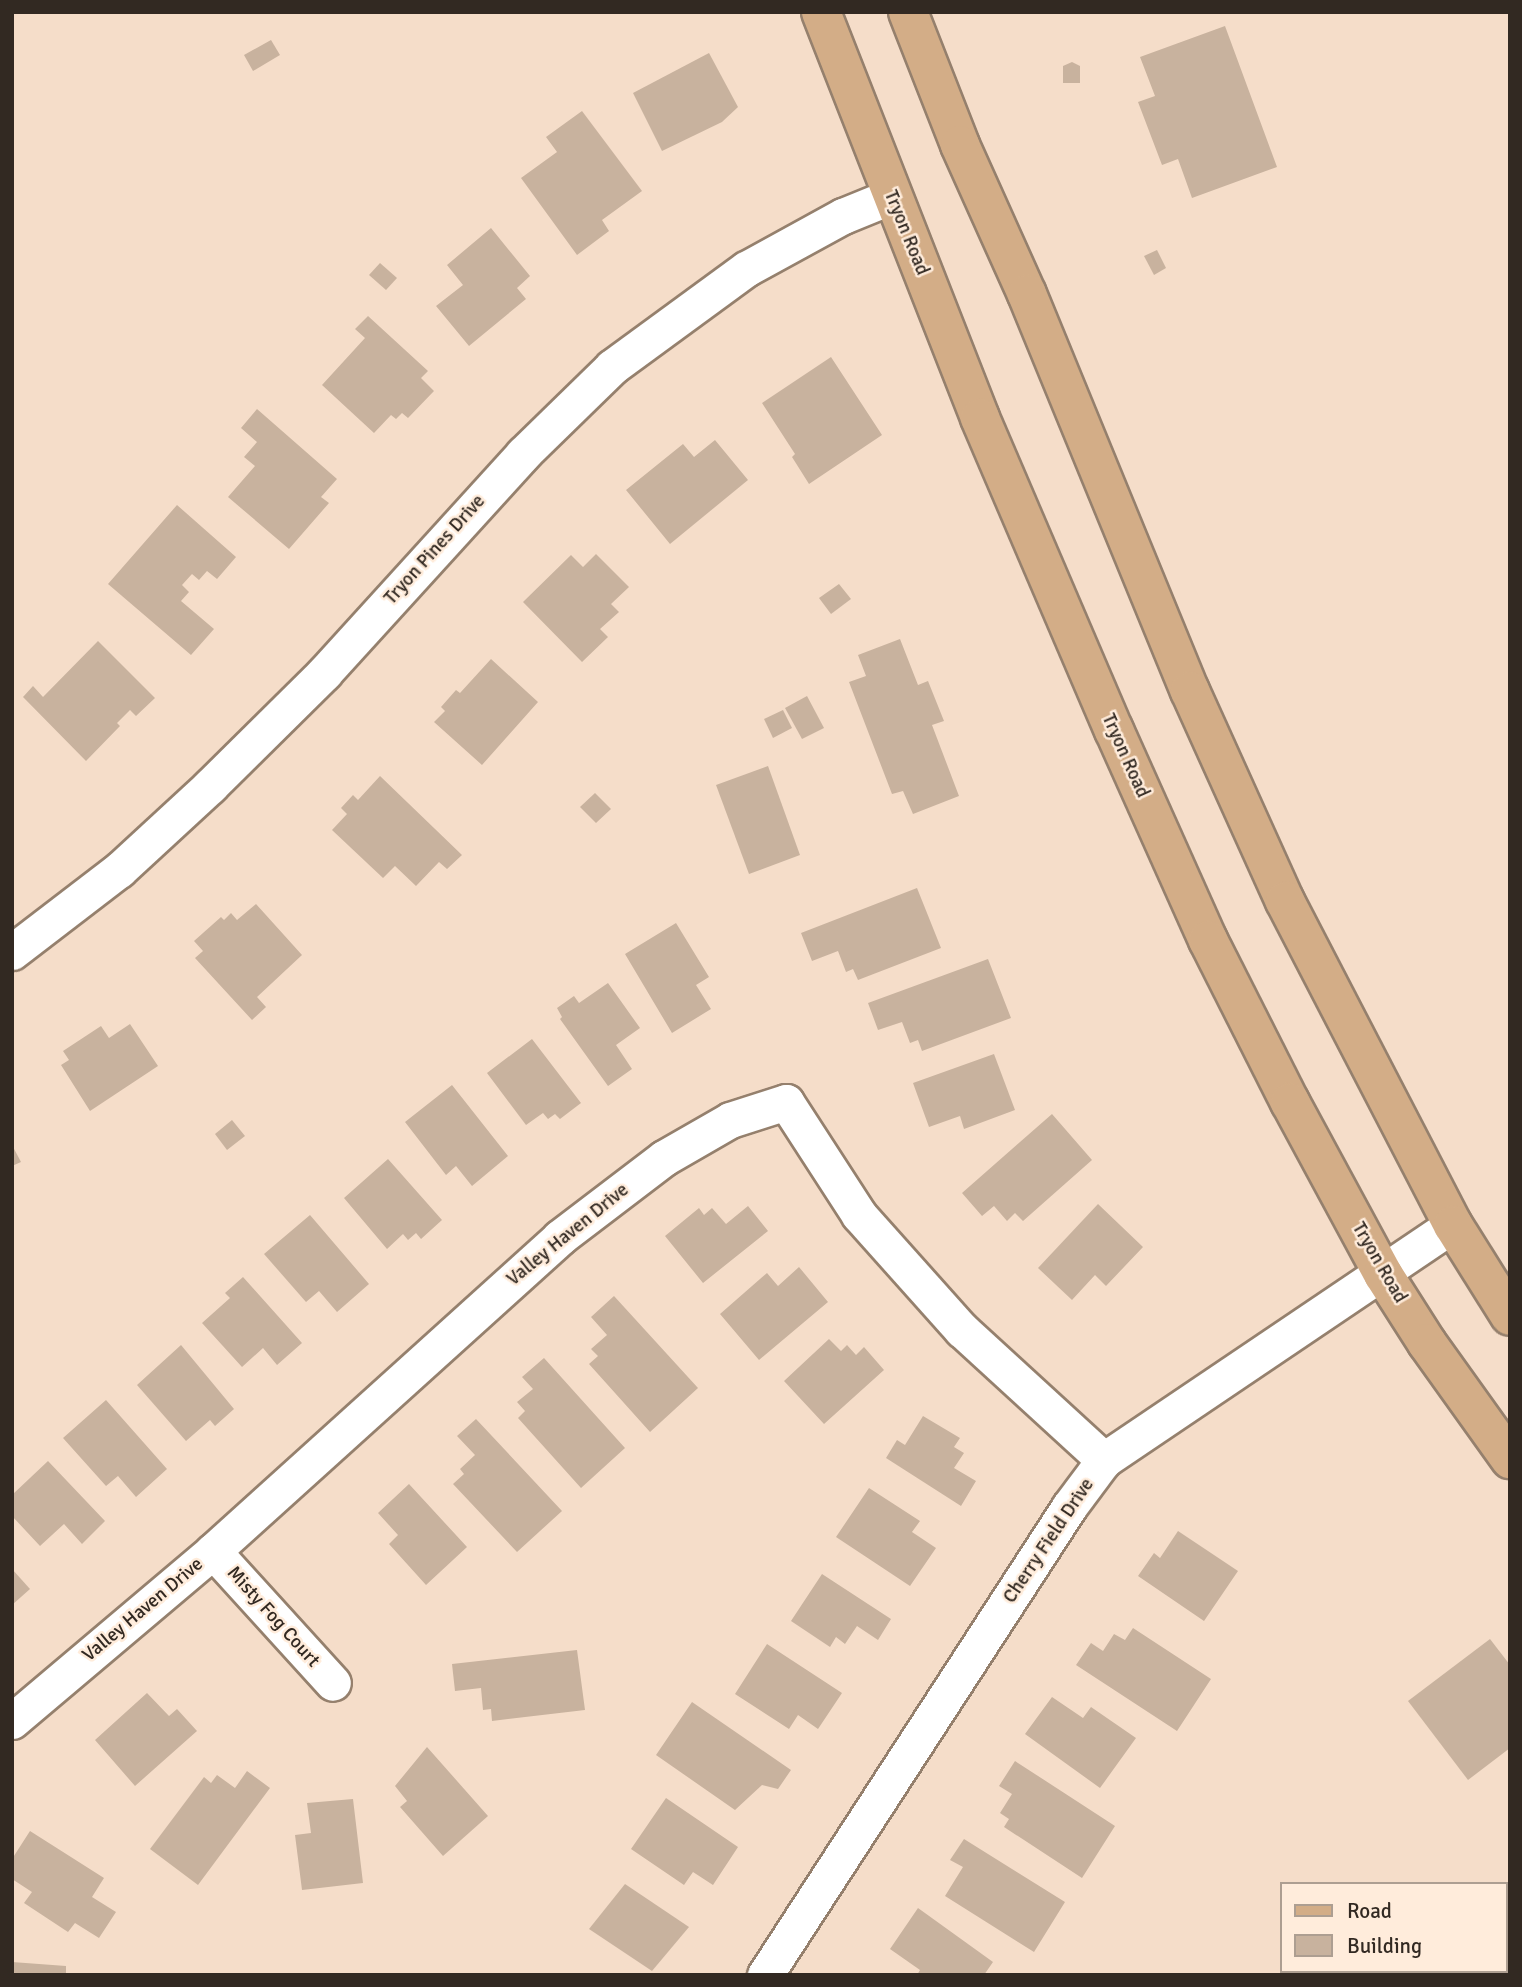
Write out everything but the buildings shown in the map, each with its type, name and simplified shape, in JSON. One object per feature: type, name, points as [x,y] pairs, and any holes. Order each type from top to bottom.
[{"type":"main road","name":"Tryon Road","points":[[821,12],[980,418],[1208,940],[1290,1102],[1383,1274],[1427,1343],[1510,1459]]},
{"type":"main road","points":[[908,12],[960,145],[1027,294],[1190,691],[1285,901],[1453,1225],[1510,1316]]},
{"type":"street","name":"Tryon Pines Drive","points":[[12,952],[119,870],[210,786],[324,673],[523,454],[612,367],[746,269],[844,216],[892,196]]},
{"type":"street","name":"Valley Haven Drive","points":[[12,1721],[213,1551],[559,1238],[664,1158],[730,1120],[786,1102],[859,1214],[962,1330],[1104,1460]]},
{"type":"street","name":"Cherry Field Drive","points":[[765,1975],[1069,1507],[1104,1460],[1453,1225]]},
{"type":"street","name":"Misty Fog Court","points":[[213,1551],[333,1683]]}]
